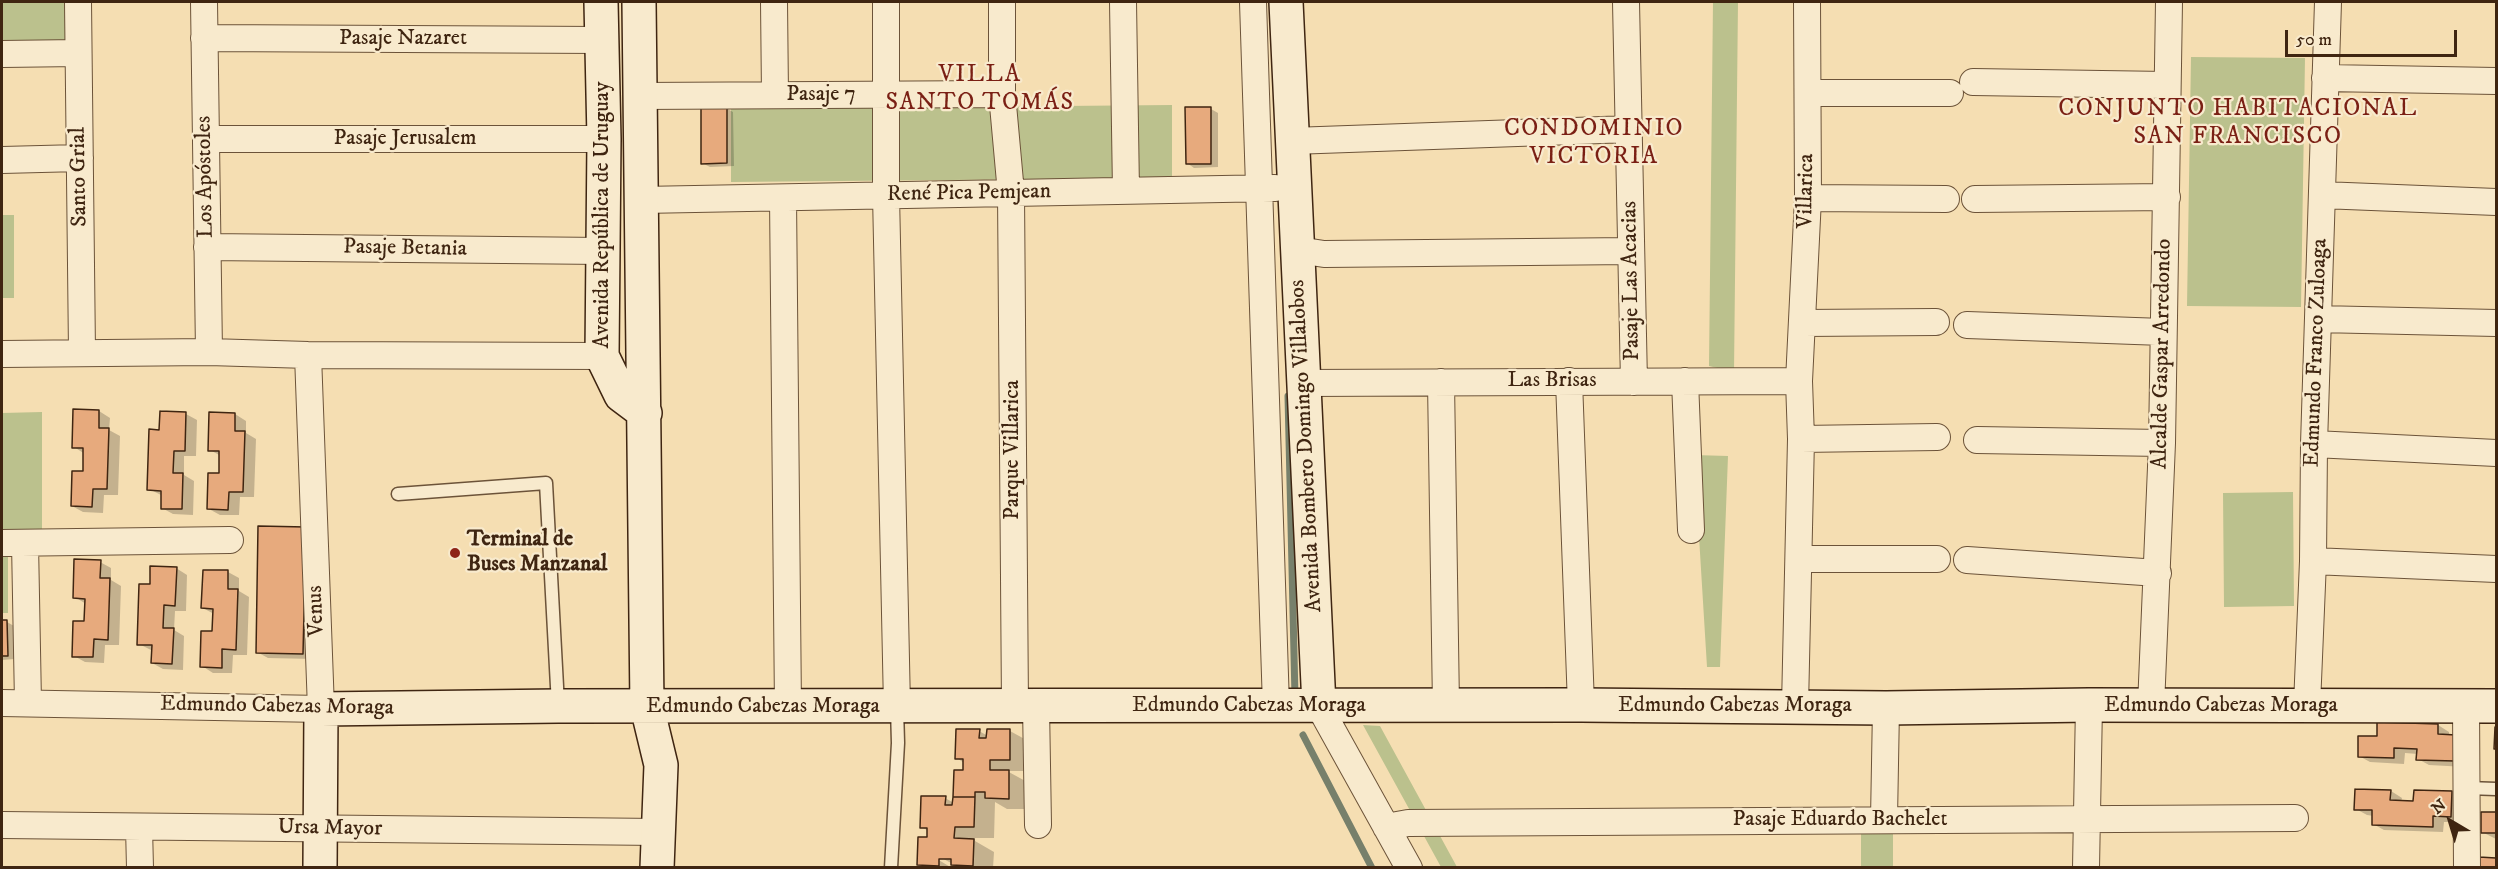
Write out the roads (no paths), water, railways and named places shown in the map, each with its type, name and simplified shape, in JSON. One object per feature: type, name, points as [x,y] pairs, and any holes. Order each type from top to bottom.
[{"type":"street","name":"Santo Grial","points":[[78,2],[82,352]]},
{"type":"street","name":"Los Apóstoles","points":[[204,2],[209,352]]},
{"type":"street","name":"Avenida República de Uruguay","points":[[601,2],[604,139],[602,356],[621,396],[645,413]]},
{"type":"street","name":"Avenida República de Uruguay","points":[[639,2],[647,707],[661,765],[657,867]]},
{"type":"street","points":[[774,2],[775,95]]},
{"type":"street","points":[[886,2],[886,195],[897,706]]},
{"type":"street","name":"Parque Villarica","points":[[1002,2],[1002,94],[1011,193],[1026,706],[1038,825]]},
{"type":"street","points":[[1123,2],[1126,191]]},
{"type":"street","name":"Avenida Bombero Domingo Villalobos","points":[[1253,2],[1268,384],[1276,706]]},
{"type":"street","name":"Avenida Bombero Domingo Villalobos","points":[[1286,2],[1319,706],[1409,867]]},
{"type":"street","name":"Pasaje Las Acacias","points":[[1626,2],[1634,382]]},
{"type":"street","name":"Villarica","points":[[1795,706],[1801,439],[1800,381],[1808,198],[1807,2]]},
{"type":"street","name":"Alcalde Gaspar Arredondo","points":[[2151,706],[2162,443],[2164,228],[2168,197],[2166,85],[2169,2]]},
{"type":"street","name":"Edmundo Franco Zuloaga","points":[[2307,705],[2328,2]]},
{"type":"street","name":"Pasaje Nazaret","points":[[204,38],[601,40]]},
{"type":"street","points":[[2,54],[78,53]]},
{"type":"street","points":[[2325,78],[2496,81]]},
{"type":"street","points":[[1973,82],[2166,85]]},
{"type":"street","points":[[1808,93],[1950,93]]},
{"type":"street","name":"Pasaje 7","points":[[640,96],[1002,94]]},
{"type":"street","points":[[1292,141],[1630,129]]},
{"type":"street","name":"Pasaje Jerusalem","points":[[206,139],[604,139]]},
{"type":"street","points":[[2,160],[80,158]]},
{"type":"street","name":"René Pica Pemjean","points":[[642,200],[1295,188]]},
{"type":"street","points":[[2322,195],[2496,202]]},
{"type":"street","points":[[1976,199],[2168,197]]},
{"type":"street","points":[[783,198],[788,708]]},
{"type":"street","points":[[1808,198],[1946,199]]},
{"type":"street","name":"Pasaje Betania","points":[[207,247],[603,251]]},
{"type":"street","points":[[1298,250],[1324,254],[1631,251]]},
{"type":"street","points":[[2318,319],[2496,323]]},
{"type":"street","points":[[1803,323],[1936,322]]},
{"type":"street","points":[[1967,325],[2163,332]]},
{"type":"street","points":[[2,354],[209,352],[308,356],[602,356]]},
{"type":"street","name":"Venus","points":[[308,356],[321,709],[320,867]]},
{"type":"street","points":[[1569,381],[1581,705]]},
{"type":"street","points":[[1685,381],[1691,530]]},
{"type":"street","name":"Las Brisas","points":[[1304,382],[1800,381]]},
{"type":"street","points":[[1441,382],[1446,706]]},
{"type":"street","points":[[1801,439],[1937,437]]},
{"type":"street","points":[[1977,440],[2162,443]]},
{"type":"street","points":[[2314,444],[2496,453]]},
{"type":"street","points":[[28,703],[13,543],[230,540]]},
{"type":"street","points":[[1799,559],[1937,559]]},
{"type":"street","points":[[1967,560],[2158,573]]},
{"type":"street","points":[[2313,561],[2496,569]]},
{"type":"street","name":"Edmundo Cabezas Moraga","points":[[2,703],[321,709],[558,706],[788,708],[1581,705],[1886,708],[2089,705],[2481,706]]},
{"type":"street","points":[[2086,867],[2089,705]]},
{"type":"street","points":[[2467,867],[2468,788],[2481,706]]},
{"type":"street","points":[[1884,819],[1886,708]]},
{"type":"street","name":"Pasaje Eduardo Bachelet","points":[[1386,827],[1408,823],[2295,818]]},
{"type":"street","name":"Ursa Mayor","points":[[2,825],[658,832]]},
{"type":"street","points":[[139,826],[140,867]]},
{"type":"lane","points":[[398,494],[546,483],[558,706]]},
{"type":"lane","points":[[891,867],[898,743],[897,706]]},
{"type":"lane","points":[[2468,788],[2496,789]]},
{"type":"waterway","points":[[1288,396],[1295,697]]},
{"type":"waterway","points":[[1303,735],[1372,868]]},
{"type":"place","name":"Terminal de Buses Manzanal","points":[[455,553]]},
{"type":"district","name":"VILLA SANTO TOMÁS","points":[[980,90]]},
{"type":"district","name":"CONJUNTO HABITACIONAL SAN FRANCISCO","points":[[2238,124]]},
{"type":"district","name":"CONDOMINIO VICTORIA","points":[[1594,144]]}]
